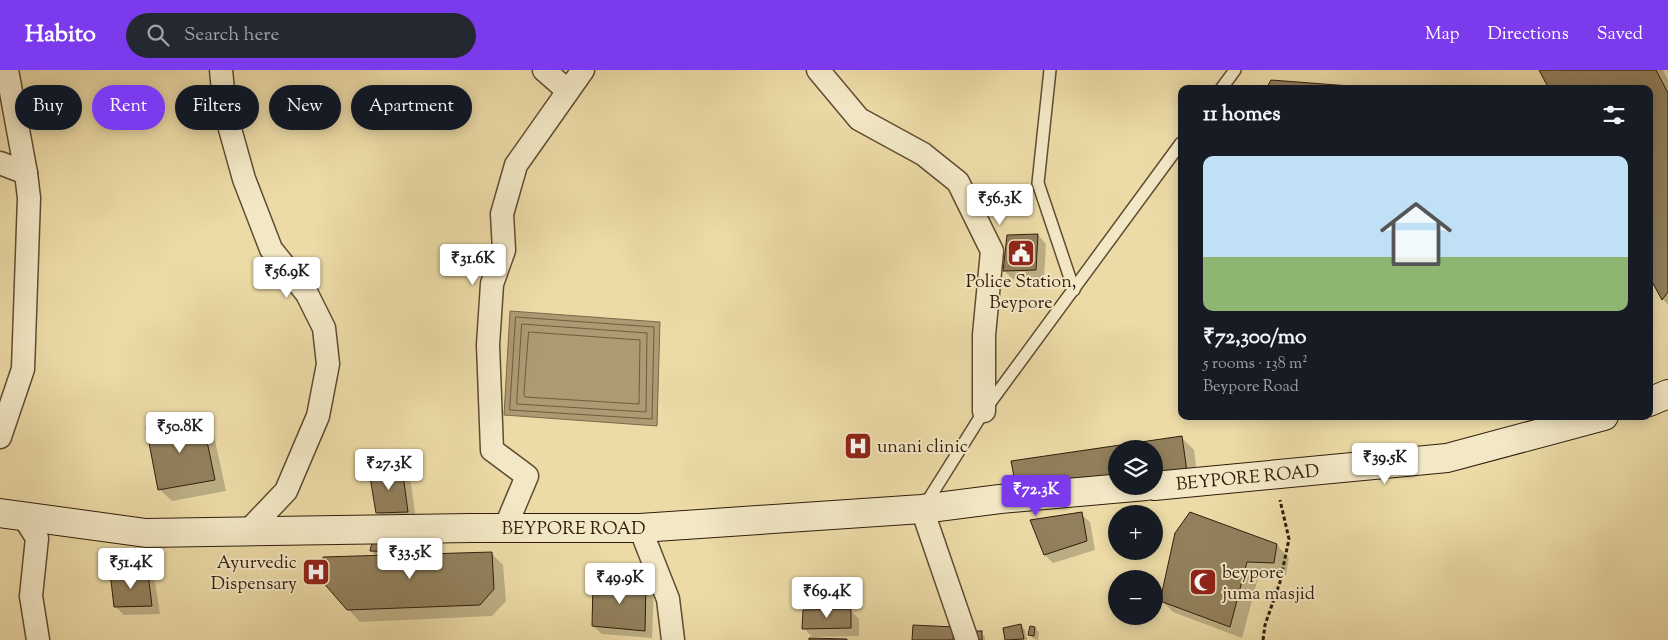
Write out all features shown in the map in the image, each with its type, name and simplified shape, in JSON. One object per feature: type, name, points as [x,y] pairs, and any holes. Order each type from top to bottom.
[{"type":"main road","points":[[1653,400],[1668,394]]},
{"type":"main road","name":"BEYPORE ROAD","points":[[1163,485],[1447,458],[1589,420]]},
{"type":"main road","name":"BEYPORE ROAD","points":[[0,513],[146,533],[640,528],[922,509],[1000,499],[1108,489]]},
{"type":"street","points":[[0,437],[23,369],[30,198],[7,70]]},
{"type":"street","points":[[220,70],[226,111],[244,179],[271,249],[308,294],[324,328],[328,364],[318,416],[286,491],[247,532]]},
{"type":"street","points":[[544,70],[568,91]]},
{"type":"street","points":[[504,528],[527,476],[492,450],[488,345],[492,284],[504,250],[502,214],[516,165],[583,70]]},
{"type":"street","points":[[818,70],[860,119],[923,154],[958,182],[992,251],[984,335],[984,411]]},
{"type":"street","points":[[0,163],[26,173]]},
{"type":"street","points":[[922,509],[967,640]]},
{"type":"street","points":[[0,513],[25,519],[37,538],[31,596],[38,640]]},
{"type":"street","points":[[640,528],[668,599],[673,640]]},
{"type":"lane","points":[[1050,70],[1038,183],[1074,290]]},
{"type":"lane","points":[[1224,85],[1235,70]]},
{"type":"lane","points":[[922,509],[984,411],[1178,147]]},
{"type":"path","points":[[1242,478],[1277,490],[1289,538],[1280,582],[1265,625],[1263,640]]},
{"type":"water","points":[[510,311],[660,322],[657,426],[504,415]]},
{"type":"building","points":[[1539,70],[1656,70],[1668,93],[1668,292],[1662,300],[1653,283],[1653,85],[1547,85]]},
{"type":"building","points":[[1271,80],[1337,85],[1268,85]]},
{"type":"building","name":"Police Station, Beypore","points":[[1038,234],[1036,270],[1003,271],[1007,235]]},
{"type":"building","points":[[202,417],[215,480],[158,490],[146,427]]},
{"type":"building","points":[[1182,436],[1187,472],[1163,474],[1163,440],[1155,440]]},
{"type":"building","points":[[1108,447],[1108,479],[1016,487],[1011,461]]},
{"type":"building","points":[[402,467],[408,512],[376,513],[369,471]]},
{"type":"building","points":[[1082,512],[1087,541],[1044,555],[1030,520]]},
{"type":"building","name":"beypore juma masjid","points":[[1190,512],[1277,544],[1274,563],[1247,562],[1230,627],[1163,602],[1163,587],[1175,533]]},
{"type":"building","points":[[373,538],[404,540],[399,552],[370,551]]},
{"type":"building","points":[[492,552],[494,589],[480,605],[347,610],[321,580],[323,557]]},
{"type":"building","points":[[110,572],[148,573],[152,606],[114,607]]},
{"type":"building","points":[[646,580],[645,631],[592,626],[593,582]]},
{"type":"building","points":[[851,609],[851,628],[802,629],[803,610]]},
{"type":"building","points":[[1021,624],[1024,639],[1005,640],[1003,628]]},
{"type":"building","points":[[913,625],[954,627],[953,640],[912,640]]},
{"type":"building","points":[[1030,626],[1035,627],[1034,636],[1028,635]]},
{"type":"building","points":[[971,631],[982,631],[982,640],[971,640]]},
{"type":"building","points":[[809,638],[847,639],[847,640],[809,640]]},
{"type":"place","name":"Police Station, Beypore","points":[[1021,253]]},
{"type":"place","name":"unani clinic","points":[[858,446]]},
{"type":"place","name":"Ayurvedic Dispensary","points":[[316,572]]},
{"type":"place","name":"beypore juma masjid","points":[[1203,582]]}]
